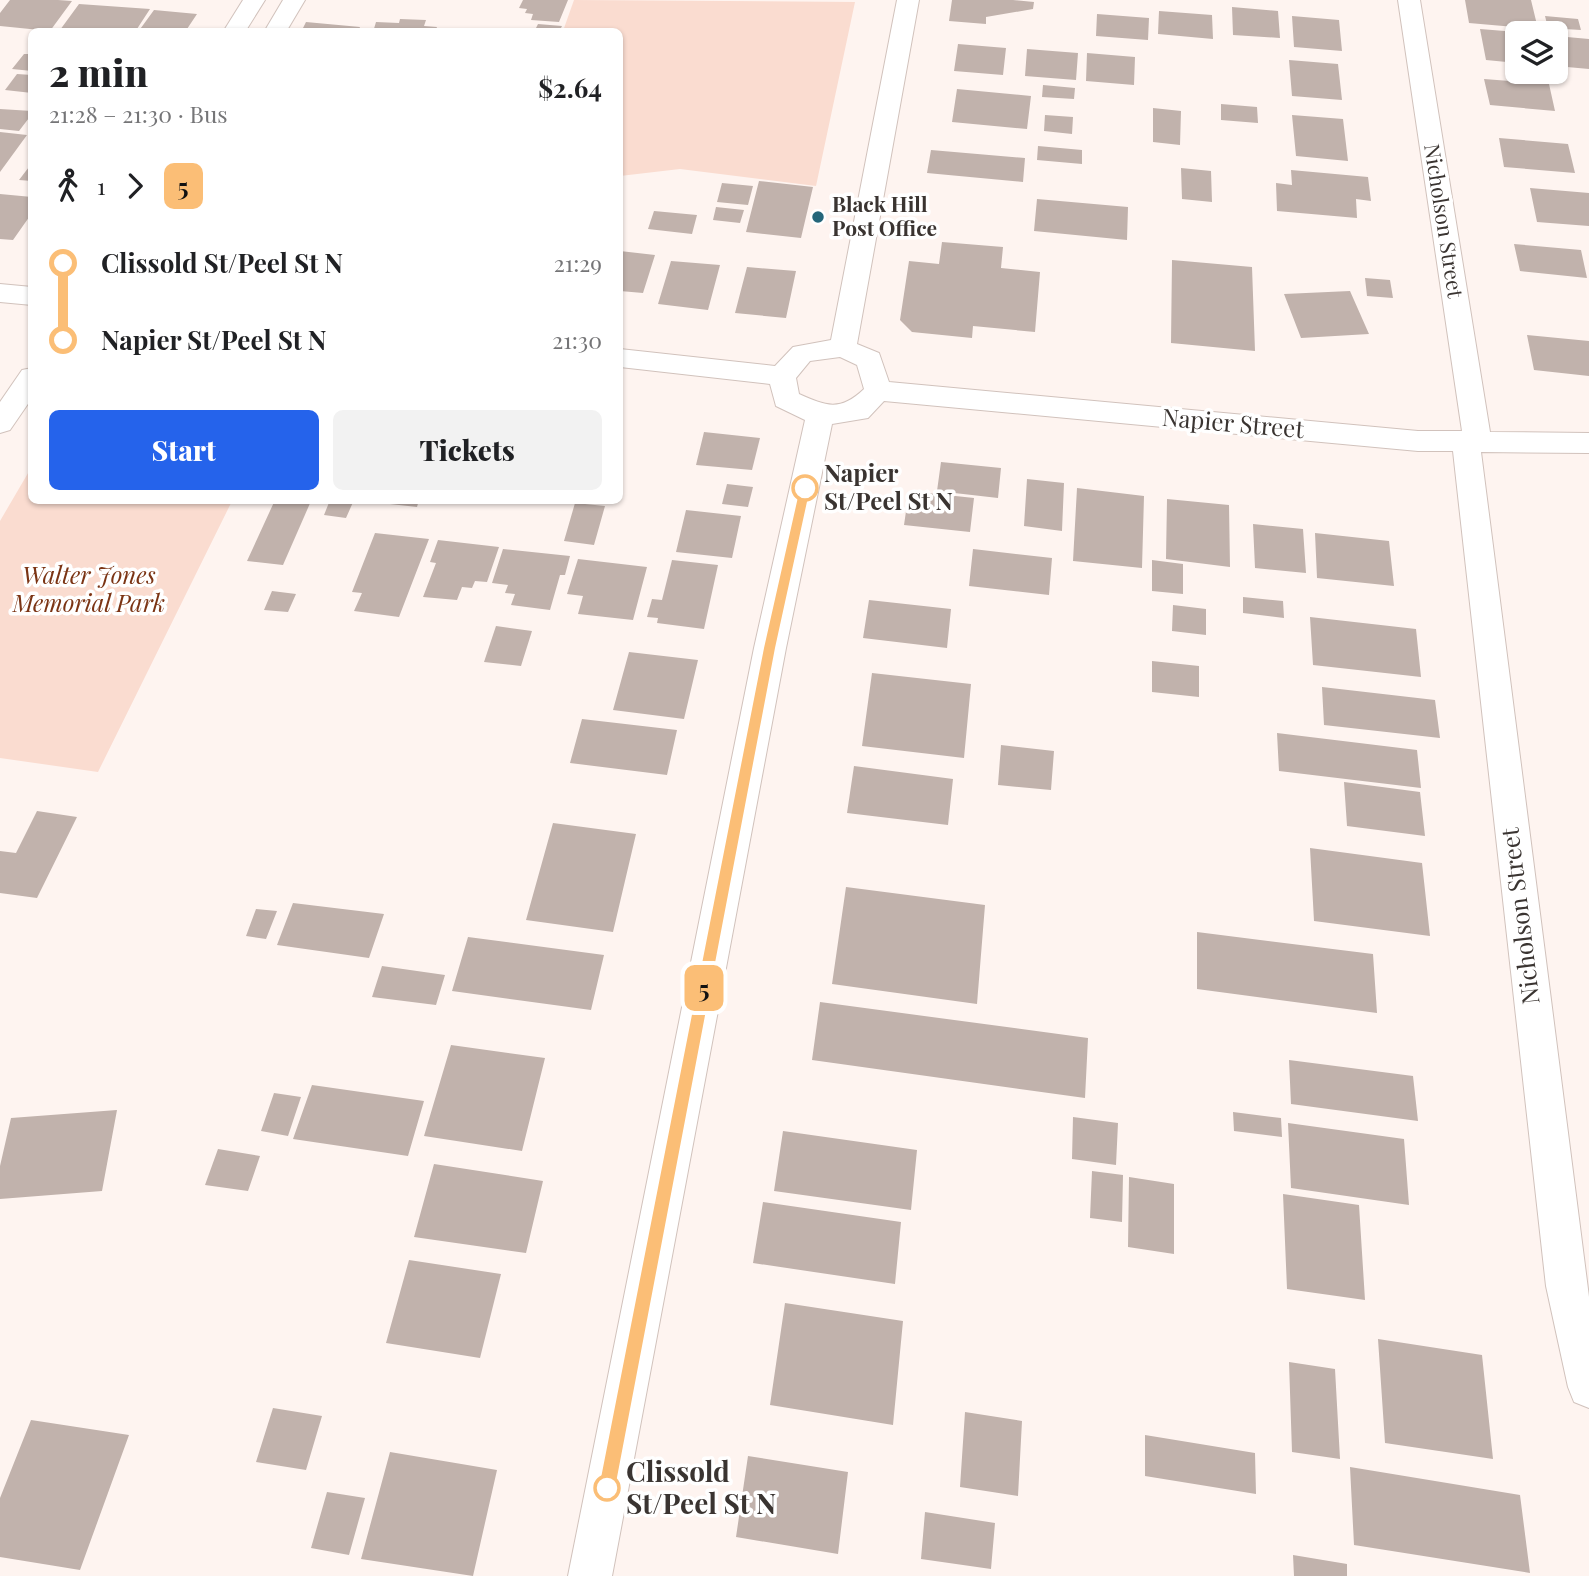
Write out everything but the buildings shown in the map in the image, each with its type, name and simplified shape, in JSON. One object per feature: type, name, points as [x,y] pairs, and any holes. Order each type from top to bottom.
[{"type":"street","points":[[236,28],[254,0]]},
{"type":"street","points":[[277,28],[294,0]]},
{"type":"street","points":[[843,348],[908,0]]},
{"type":"street","name":"Nicholson Street","points":[[1409,0],[1472,443],[1566,1286],[1589,1387]]},
{"type":"street","points":[[0,293],[28,296]]},
{"type":"street","points":[[843,348],[869,360],[878,391],[858,411],[820,415],[786,399],[782,376],[802,353],[843,348]]},
{"type":"street","points":[[623,358],[782,376]]},
{"type":"street","points":[[0,423],[28,383]]},
{"type":"street","name":"Napier Street","points":[[878,391],[1418,441],[1589,443]]},
{"type":"street","points":[[590,1576],[767,662],[820,415]]},
{"type":"green space","points":[[574,0],[855,2],[816,186],[680,169],[623,176],[623,28],[564,28]]},
{"type":"green space","name":"Walter Jones Memorial Park","points":[[28,473],[28,504],[231,504],[98,772],[0,758],[0,521]]},
{"type":"bus line","name":"5","points":[[607,1488],[770,648],[805,488]]},
{"type":"place","name":"Black Hill Post Office","points":[[818,217]]},
{"type":"place","name":"Napier St/Peel St N","points":[[805,488]]},
{"type":"place","name":"Clissold St/Peel St N","points":[[607,1488]]}]
